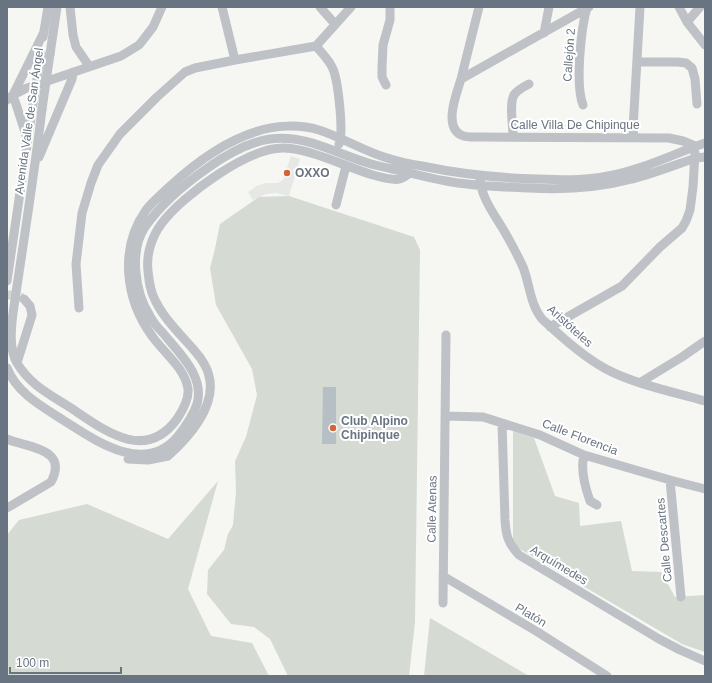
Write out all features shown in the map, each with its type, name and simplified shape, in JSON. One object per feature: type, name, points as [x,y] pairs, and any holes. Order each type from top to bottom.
[{"type":"street","name":"Avenida Valle de San Ángel","points":[[48,7],[44,32],[46,54],[42,109],[35,167],[11,325],[13,354],[17,364],[30,380],[44,391],[102,429],[118,437],[143,440],[161,434],[176,420],[184,408],[188,398],[186,381],[181,372],[142,322],[131,293],[128,275],[128,257],[134,234],[146,211],[174,182],[221,147],[244,136],[266,129],[289,127],[319,130],[386,158],[480,180],[532,188],[593,187],[634,179],[697,158]]},
{"type":"street","name":"Avenida Valle de San Ángel","points":[[7,281],[32,111],[57,7]]},
{"type":"street","points":[[70,7],[73,36],[76,47],[89,66]]},
{"type":"street","points":[[10,97],[27,88],[121,56],[139,45],[153,27],[162,7]]},
{"type":"street","points":[[222,7],[235,60]]},
{"type":"street","points":[[320,7],[335,24]]},
{"type":"street","points":[[79,308],[76,264],[82,213],[98,165],[120,134],[157,97],[185,72],[195,68],[235,60],[316,46],[327,36],[335,24],[351,7]]},
{"type":"street","points":[[386,85],[382,78],[383,45],[390,20],[390,7]]},
{"type":"street","points":[[461,79],[479,7]]},
{"type":"street","points":[[544,32],[549,7]]},
{"type":"street","points":[[634,138],[633,129],[640,7]]},
{"type":"street","points":[[679,7],[687,22],[705,44]]},
{"type":"street","points":[[687,22],[700,7]]},
{"type":"street","points":[[461,79],[587,8]]},
{"type":"street","name":"Callejón 2","points":[[583,105],[579,94],[578,82],[587,8]]},
{"type":"street","points":[[28,141],[10,97],[44,32]]},
{"type":"street","points":[[316,46],[333,68],[341,128],[337,137],[337,151]]},
{"type":"street","points":[[638,62],[686,63],[692,68],[695,79],[697,104]]},
{"type":"street","points":[[35,167],[74,72]]},
{"type":"street","name":"Calle Villa De Chipinque","points":[[461,79],[453,107],[452,120],[456,132],[463,136],[669,138],[690,146]]},
{"type":"street","points":[[513,136],[513,96],[518,90],[529,84]]},
{"type":"street","points":[[325,147],[337,137]]},
{"type":"street","name":"Avenida Valle de San Ángel","points":[[7,368],[17,386],[34,401],[95,440],[120,451],[134,454],[166,452],[186,426],[197,404],[199,395],[198,385],[193,372],[183,357],[149,315],[139,291],[136,270],[136,254],[144,229],[161,208],[190,182],[211,166],[239,149],[269,139],[286,138],[307,142],[337,151],[374,165],[447,181],[522,179],[571,180],[608,176],[636,169],[690,146],[705,142]]},
{"type":"street","points":[[550,327],[622,286],[660,247],[682,228],[690,210],[697,158],[690,146]]},
{"type":"street","points":[[166,452],[184,441],[193,430],[203,413],[208,399],[210,377],[202,361],[168,320],[155,300],[150,285],[147,265],[148,252],[153,238],[162,223],[187,198],[218,175],[260,152],[271,149],[284,148],[314,153],[346,166],[380,177],[401,179],[410,173]]},
{"type":"street","points":[[336,205],[346,166]]},
{"type":"street","name":"Aristóteles","points":[[480,180],[487,202],[511,244],[523,269],[536,312],[550,327],[593,362],[616,374],[705,401]]},
{"type":"street","points":[[17,364],[32,315],[30,306],[24,299]]},
{"type":"street","name":"Calle Atenas","points":[[443,603],[446,335]]},
{"type":"street","points":[[641,382],[705,341]]},
{"type":"street","name":"Calle Florencia","points":[[446,416],[483,417],[540,435],[584,455],[670,480],[705,488]]},
{"type":"street","name":"Arquímedes","points":[[502,423],[506,534],[511,545],[519,555],[652,635],[705,661]]},
{"type":"street","points":[[7,439],[48,453],[53,458],[56,467],[55,475],[51,482],[7,508]]},
{"type":"street","points":[[584,455],[582,462],[586,491],[590,501],[597,505]]},
{"type":"street","name":"Calle Descartes","points":[[670,480],[681,597]]},
{"type":"street","name":"Platón","points":[[443,576],[536,631],[606,676]]},
{"type":"shaded area","points":[[291,156],[300,159],[289,196],[276,193],[266,194],[253,200],[248,192],[257,186],[265,183],[278,183],[283,180]]},
{"type":"shaded area","name":"Club Alpino Chipinque","points":[[289,196],[414,237],[420,250],[415,622],[409,676],[288,676],[270,639],[254,627],[231,624],[207,594],[208,570],[224,550],[228,534],[233,525],[236,492],[235,461],[246,437],[257,395],[252,369],[216,305],[210,268],[220,224],[259,197]]},
{"type":"shaded area","points":[[323,387],[336,387],[336,444],[322,444]]},
{"type":"shaded area","points":[[513,431],[534,438],[555,496],[579,503],[580,526],[621,521],[632,571],[661,572],[675,597],[705,595],[705,652],[682,644],[513,545]]},
{"type":"shaded area","points":[[218,481],[188,589],[211,636],[252,643],[269,676],[7,676],[7,535],[19,520],[87,504],[168,539]]},
{"type":"shaded area","points":[[430,618],[529,676],[424,676]]},
{"type":"tunnel","points":[[7,295],[23,298]]},
{"type":"place","name":"OXXO","points":[[287,173]]},
{"type":"place","name":"Club Alpino Chipinque","points":[[333,428]]}]
